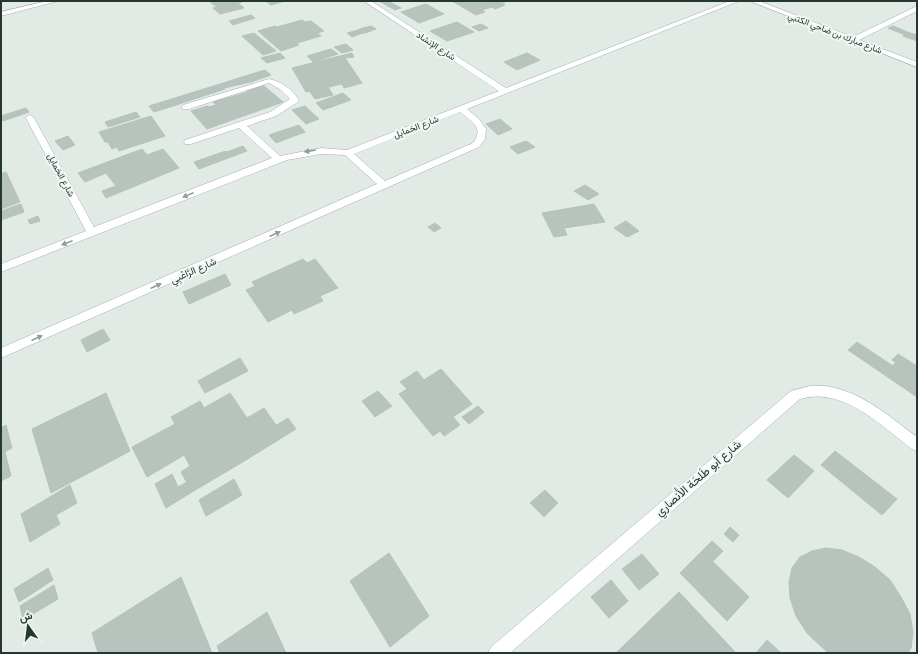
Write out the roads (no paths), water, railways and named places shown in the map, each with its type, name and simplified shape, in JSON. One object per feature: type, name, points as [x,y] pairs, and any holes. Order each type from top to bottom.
[{"type":"street","points":[[1,14],[55,1]]},
{"type":"street","name":"شارع الإنشاد","points":[[367,1],[505,91]]},
{"type":"street","name":"شارع الخمايل","points":[[1,268],[278,159],[308,151],[323,150],[348,153],[736,1]]},
{"type":"street","name":"شارع مبارك بن ضاحي الكتبي","points":[[753,1],[917,65]]},
{"type":"street","points":[[853,40],[917,8]]},
{"type":"street","points":[[186,108],[269,81],[292,94],[295,100],[273,114],[188,142]]},
{"type":"street","name":"شارع الرَّاعْبِي","points":[[1,353],[476,145],[482,139],[483,132],[480,126],[461,109]]},
{"type":"street","name":"شارع الخمايل","points":[[30,118],[92,233]]},
{"type":"street","points":[[241,125],[278,159]]},
{"type":"street","points":[[348,153],[385,186]]},
{"type":"street","name":"شارع أبو طَلحَة الأَنصاري","points":[[497,653],[796,394],[813,390],[834,393],[856,401],[917,445]]}]
